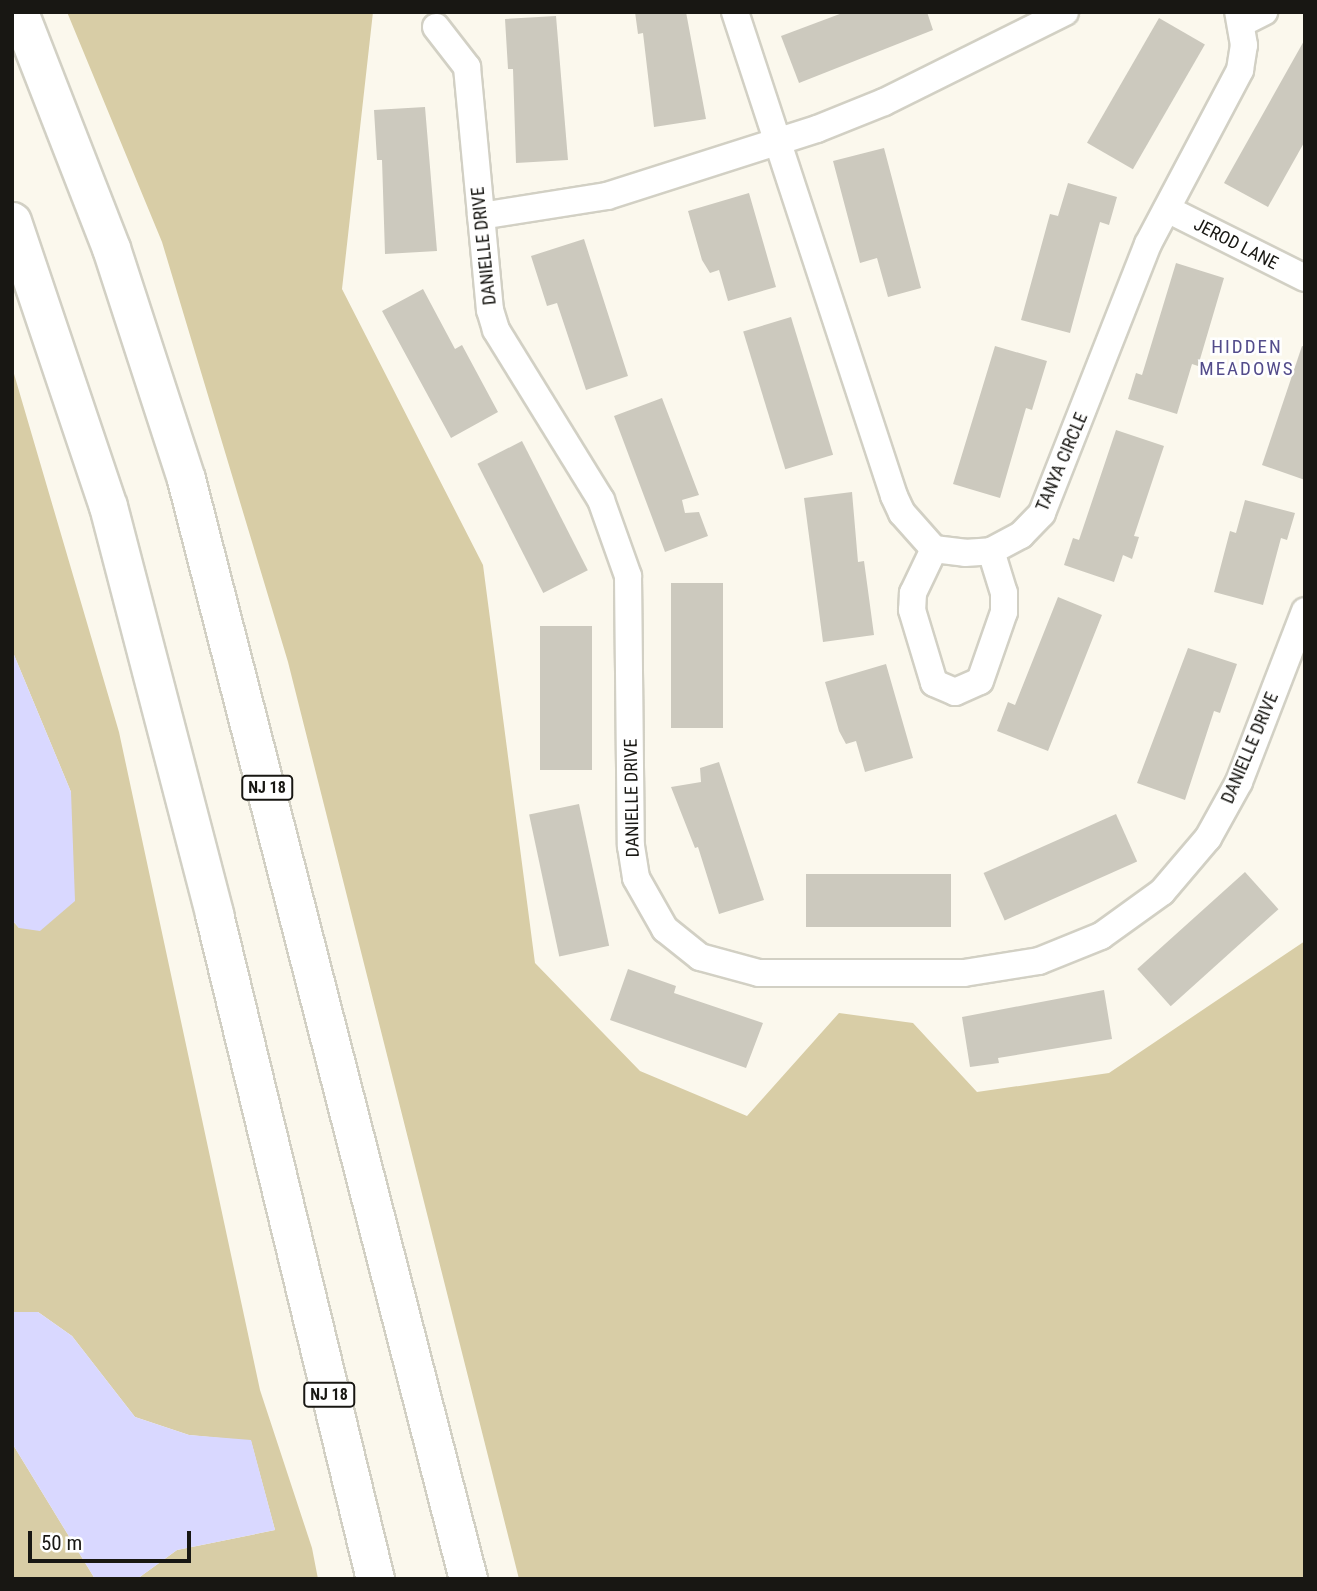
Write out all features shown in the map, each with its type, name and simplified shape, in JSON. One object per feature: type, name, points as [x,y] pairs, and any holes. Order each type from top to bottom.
[{"type":"highway","name":"NJ 18","points":[[19,12],[111,248],[186,480],[470,1579]]},
{"type":"highway","name":"NJ 18","points":[[12,221],[108,506],[214,914],[375,1579]]},
{"type":"street","points":[[735,12],[776,143],[902,513],[934,549],[991,551],[1004,593],[1004,612],[980,681],[955,692],[934,683],[912,610],[913,593],[934,549]]},
{"type":"street","points":[[481,216],[607,196],[776,143],[884,102],[1065,12]]},
{"type":"street","name":"TANYA CIRCLE","points":[[991,551],[1021,534],[1042,513],[1148,244],[1236,82],[1248,16]]},
{"type":"street","name":"DANIELLE DRIVE","points":[[436,27],[467,67],[490,310],[496,330],[601,500],[622,550],[631,599],[633,864],[655,917],[675,940],[700,957],[759,974],[964,973],[1039,961],[1101,936],[1162,892],[1208,838],[1240,782],[1299,641],[1305,611]]},
{"type":"street","name":"JEROD LANE","points":[[1167,209],[1305,278]]},
{"type":"shaded area","points":[[67,12],[373,12],[342,289],[483,565],[535,963],[640,1071],[747,1116],[839,1013],[913,1023],[977,1092],[1109,1073],[1305,941],[1305,1579],[519,1579],[288,662],[162,242]]},
{"type":"shaded area","points":[[12,367],[119,732],[260,1390],[312,1548],[318,1579],[137,1579],[177,1550],[275,1530],[251,1441],[189,1435],[135,1417],[72,1336],[38,1312],[12,1312],[12,920],[19,928],[71,792],[12,650]]},
{"type":"shaded area","points":[[12,1443],[95,1579],[12,1579]]},
{"type":"water","points":[[12,650],[71,792],[75,901],[40,931],[19,928],[12,920]]},
{"type":"water","points":[[12,1312],[38,1312],[72,1336],[135,1417],[189,1435],[251,1440],[275,1530],[177,1550],[137,1579],[95,1579],[12,1443]]},
{"type":"building","points":[[635,12],[686,12],[706,119],[654,127],[643,33],[638,34]]},
{"type":"building","points":[[845,12],[927,12],[933,30],[799,83],[781,36]]},
{"type":"building","points":[[556,16],[568,160],[516,163],[513,69],[508,69],[505,19]]},
{"type":"building","points":[[1159,18],[1205,44],[1133,169],[1087,143]]},
{"type":"building","points":[[1305,39],[1305,141],[1268,207],[1224,183]]},
{"type":"building","points":[[425,107],[437,251],[385,254],[382,160],[377,160],[374,110]]},
{"type":"building","points":[[884,148],[921,288],[888,297],[877,258],[860,263],[833,161]]},
{"type":"building","points":[[1068,183],[1117,197],[1109,225],[1100,222],[1070,333],[1021,320],[1050,214],[1058,216]]},
{"type":"building","points":[[749,193],[776,287],[728,301],[719,270],[710,273],[702,260],[688,211]]},
{"type":"building","points":[[584,239],[628,376],[586,390],[557,303],[547,306],[531,256]]},
{"type":"building","points":[[1176,263],[1224,278],[1198,366],[1192,364],[1177,414],[1128,399],[1136,373],[1142,375]]},
{"type":"building","points":[[423,289],[455,349],[462,345],[498,412],[451,438],[382,311]]},
{"type":"building","points":[[791,317],[833,455],[785,469],[743,332]]},
{"type":"building","points":[[995,346],[1047,361],[1032,410],[1026,408],[1000,498],[953,484]]},
{"type":"building","points":[[1302,346],[1305,347],[1305,480],[1262,465]]},
{"type":"building","points":[[662,398],[699,495],[682,500],[685,513],[699,512],[708,536],[665,552],[614,416]]},
{"type":"building","points":[[1116,430],[1164,446],[1134,536],[1139,537],[1132,559],[1123,555],[1114,582],[1064,565],[1073,538],[1079,540]]},
{"type":"building","points":[[522,441],[588,570],[543,593],[477,464]]},
{"type":"building","points":[[852,492],[858,562],[864,561],[874,635],[823,642],[804,498]]},
{"type":"building","points":[[1245,500],[1295,513],[1287,540],[1281,538],[1263,605],[1214,592],[1230,531],[1236,533]]},
{"type":"building","points":[[671,583],[723,583],[723,728],[671,728]]},
{"type":"building","points":[[1058,597],[1102,615],[1048,751],[997,731],[1008,702],[1015,705]]},
{"type":"building","points":[[540,626],[592,626],[592,770],[540,770]]},
{"type":"building","points":[[1188,648],[1237,664],[1220,713],[1214,711],[1185,800],[1137,783]]},
{"type":"building","points":[[886,664],[913,758],[865,772],[856,741],[846,744],[839,731],[825,682]]},
{"type":"building","points":[[719,762],[764,900],[719,914],[698,847],[695,848],[671,787],[701,782],[700,768]]},
{"type":"building","points":[[579,804],[609,946],[559,956],[529,815]]},
{"type":"building","points":[[1116,814],[1137,862],[1005,920],[984,873]]},
{"type":"building","points":[[1245,872],[1278,909],[1171,1006],[1137,969]]},
{"type":"building","points":[[806,874],[951,874],[951,927],[806,927]]},
{"type":"building","points":[[628,969],[676,986],[674,993],[763,1023],[746,1068],[610,1020]]},
{"type":"building","points":[[1104,990],[1112,1039],[998,1058],[999,1063],[970,1067],[962,1017]]},
{"type":"district","name":"HIDDEN MEADOWS","points":[[1247,358]]}]
